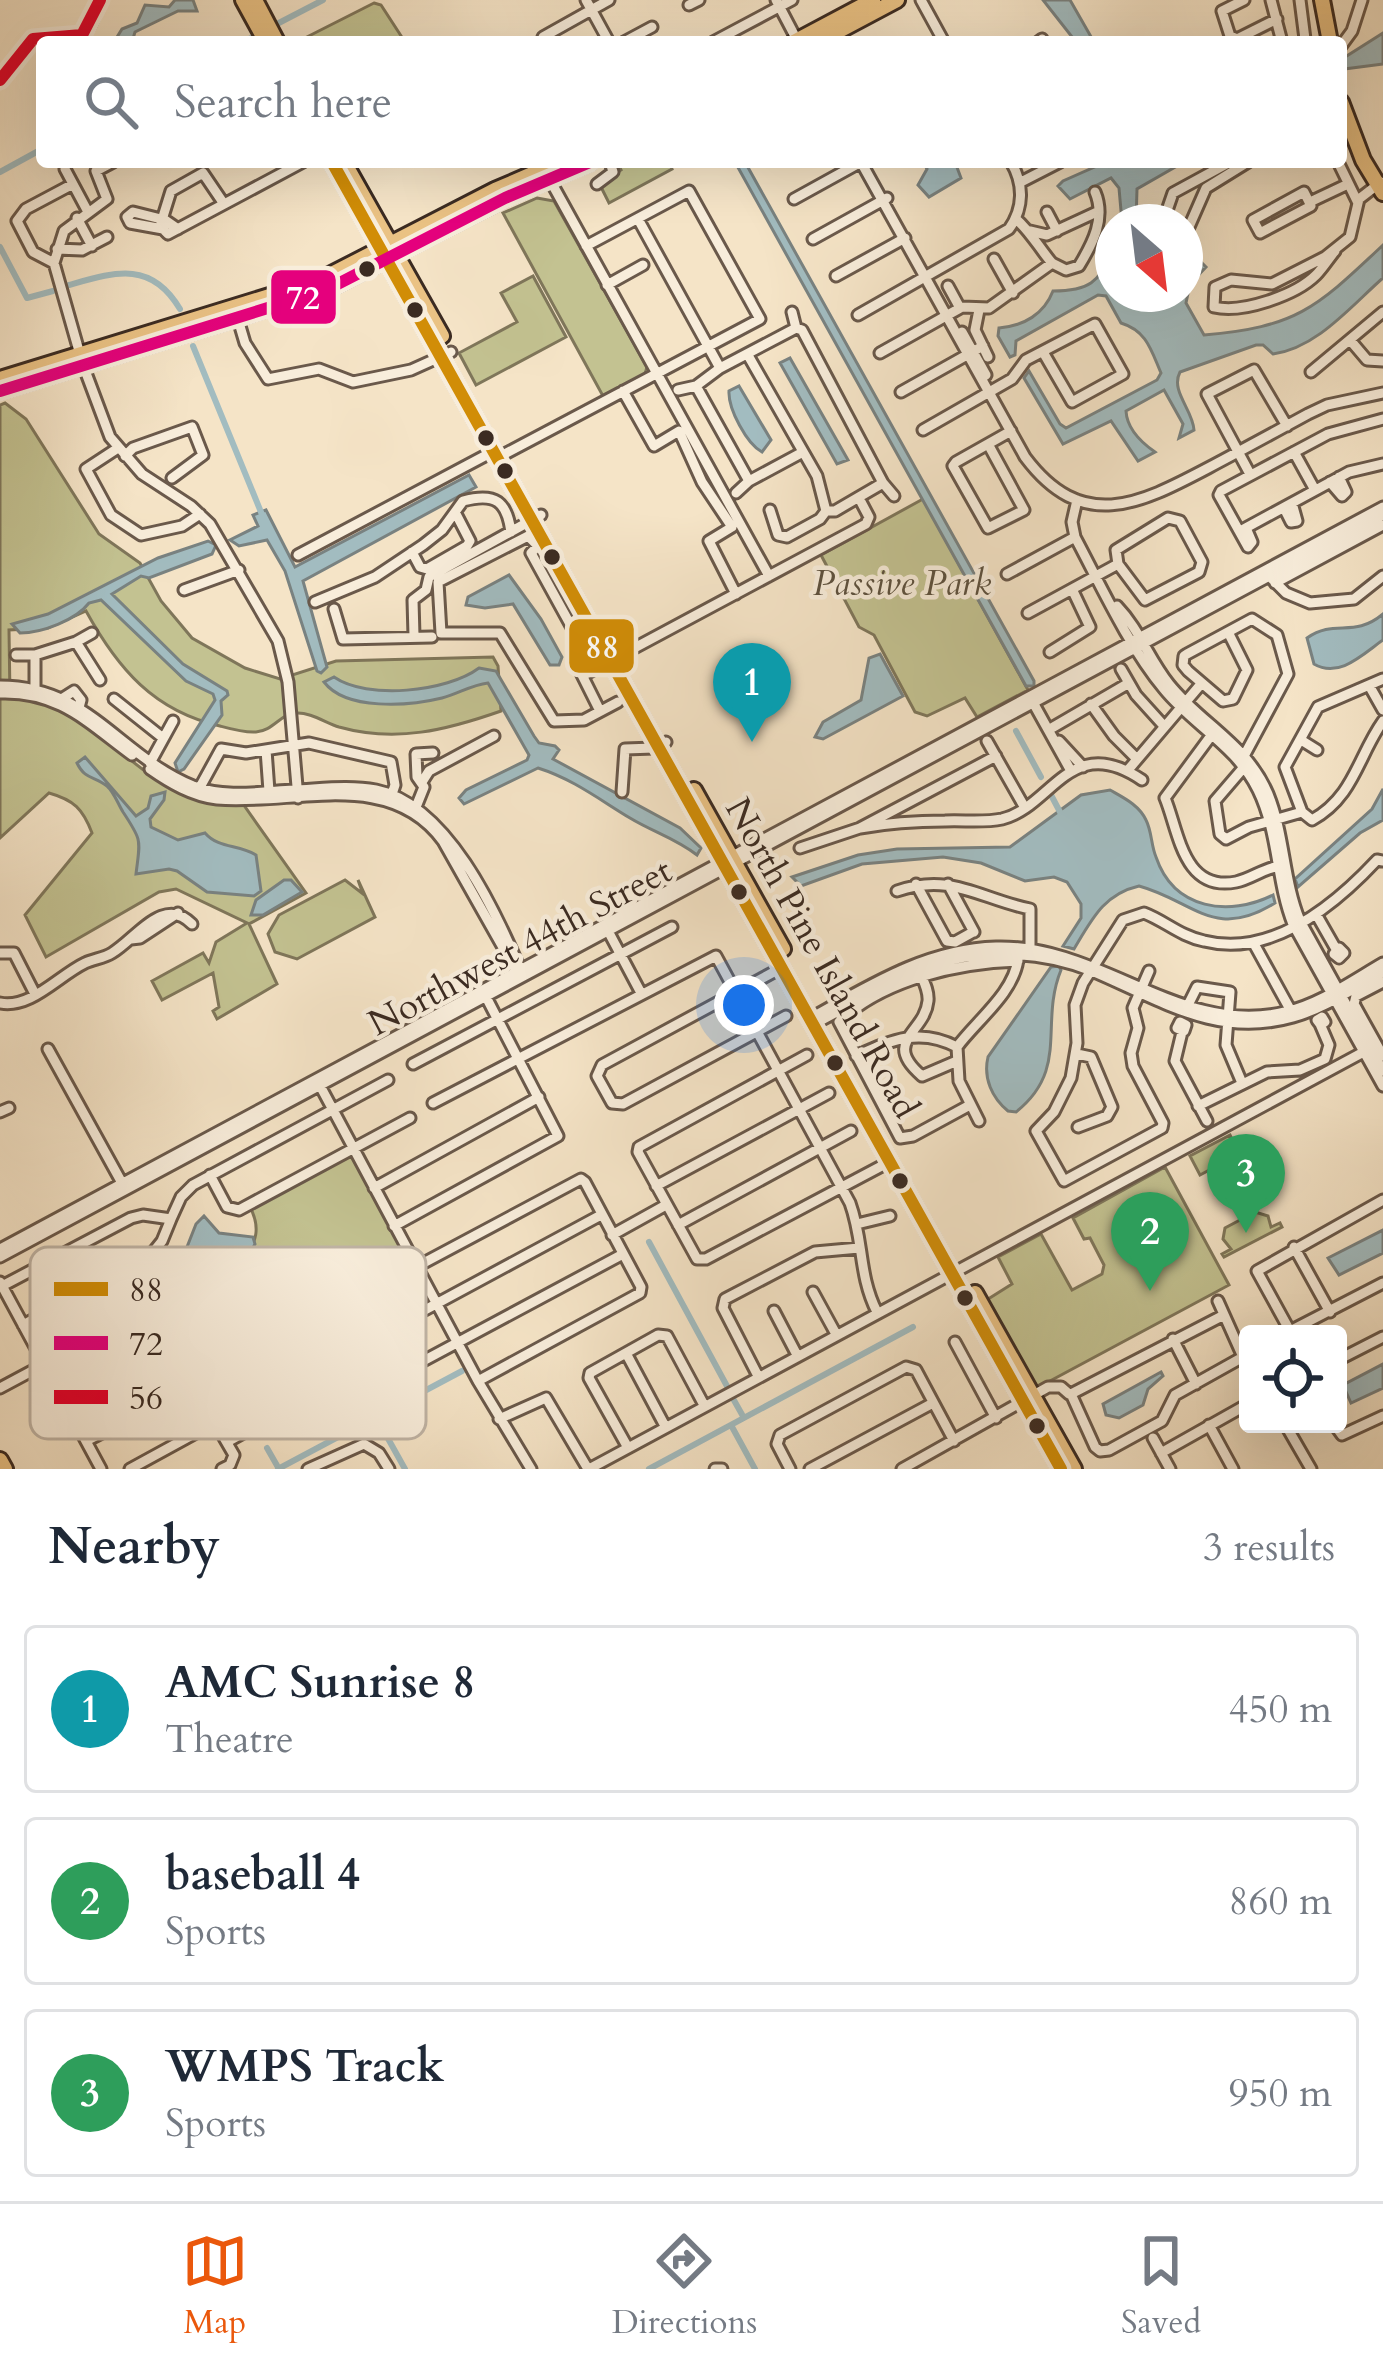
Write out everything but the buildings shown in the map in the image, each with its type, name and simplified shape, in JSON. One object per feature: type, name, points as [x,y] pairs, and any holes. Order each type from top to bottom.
[{"type":"main road","points":[[243,0],[268,36]]},
{"type":"main road","points":[[255,0],[261,23]]},
{"type":"main road","points":[[807,36],[873,0]]},
{"type":"main road","points":[[829,36],[897,0]]},
{"type":"main road","points":[[1318,0],[1324,36]]},
{"type":"main road","points":[[1347,132],[1378,189],[1383,208]]},
{"type":"main road","name":"North Pine Island Road","points":[[336,168],[390,253]]},
{"type":"main road","name":"North Pine Island Road","points":[[347,168],[445,355],[788,966],[890,1161],[1073,1469]]},
{"type":"main road","points":[[0,379],[235,316],[390,253],[544,170]]},
{"type":"main road","points":[[0,391],[82,360]]},
{"type":"main road","name":"North Pine Island Road","points":[[728,861],[760,928],[788,966]]},
{"type":"main road","name":"North Pine Island Road","points":[[816,1019],[915,1185],[957,1270]]},
{"type":"main road","points":[[899,1177],[915,1185]]},
{"type":"main road","name":"North Pine Island Road","points":[[1032,1398],[1061,1469]]},
{"type":"main road","points":[[0,1460],[5,1469]]},
{"type":"street","points":[[79,36],[93,22],[97,0]]},
{"type":"street","points":[[544,36],[589,5],[609,0]]},
{"type":"street","points":[[723,36],[777,3],[792,0]]},
{"type":"street","points":[[921,0],[941,36]]},
{"type":"street","points":[[1230,36],[1222,11],[1244,0]]},
{"type":"street","points":[[1271,0],[1281,36]]},
{"type":"street","points":[[1300,0],[1305,36]]},
{"type":"street","points":[[1347,38],[1362,0]]},
{"type":"street","points":[[777,3],[793,36]]},
{"type":"street","points":[[589,5],[606,36]]},
{"type":"street","points":[[1243,36],[1277,19]]},
{"type":"street","points":[[635,36],[652,27]]},
{"type":"street","points":[[0,76],[36,39]]},
{"type":"street","points":[[101,168],[95,171],[107,199],[64,231],[54,263],[82,360],[98,411],[121,452],[142,474],[200,514],[222,539],[282,652],[297,794]]},
{"type":"street","points":[[224,205],[203,173],[171,191],[161,224],[168,234],[224,205],[293,168]]},
{"type":"street","points":[[597,184],[612,168]]},
{"type":"street","points":[[794,199],[852,168]]},
{"type":"street","points":[[866,168],[978,352]]},
{"type":"street","points":[[858,315],[999,237],[1016,219],[1021,182],[1014,168]]},
{"type":"street","points":[[1021,182],[1048,168]]},
{"type":"street","points":[[1169,204],[1173,193],[1218,168]]},
{"type":"street","points":[[1199,204],[1206,188],[1238,168]]},
{"type":"street","points":[[1335,251],[1272,284],[1226,280],[1215,287],[1214,307],[1226,310],[1281,296],[1313,278],[1352,232],[1358,203],[1341,168]]},
{"type":"street","points":[[65,169],[92,246]]},
{"type":"street","points":[[544,170],[770,576]]},
{"type":"street","points":[[54,263],[33,252],[17,217],[73,184]]},
{"type":"street","points":[[1310,202],[1348,184]]},
{"type":"street","points":[[1358,203],[1378,189]]},
{"type":"street","points":[[298,556],[760,319],[689,191],[586,246]]},
{"type":"street","points":[[1095,192],[1098,204]]},
{"type":"street","points":[[1304,192],[1310,202],[1311,206],[1259,233],[1253,220],[1304,192]]},
{"type":"street","points":[[813,238],[884,199]]},
{"type":"street","points":[[1047,212],[1057,231]]},
{"type":"street","points":[[1030,231],[1047,235],[1095,213]]},
{"type":"street","points":[[638,219],[721,368]]},
{"type":"street","points":[[1016,219],[1052,262],[1066,270],[1079,266],[1095,230]]},
{"type":"street","points":[[1352,232],[1364,244]]},
{"type":"street","points":[[57,249],[82,250],[107,237]]},
{"type":"street","points":[[836,276],[906,237]]},
{"type":"street","points":[[994,260],[1013,293]]},
{"type":"street","points":[[880,353],[953,312],[979,310],[1013,293],[1052,262]]},
{"type":"street","points":[[607,285],[643,266]]},
{"type":"street","points":[[948,286],[953,312]]},
{"type":"street","points":[[979,310],[978,352],[992,392],[1038,474],[1078,498],[1145,495],[1325,400],[1383,390]]},
{"type":"street","points":[[792,311],[796,328]]},
{"type":"street","points":[[1311,372],[1383,312]]},
{"type":"street","points":[[235,316],[245,343],[271,380],[319,369],[353,382],[411,370],[445,355]]},
{"type":"street","points":[[923,430],[1012,379],[1027,360],[1095,324],[1123,374],[1072,402],[1043,352]]},
{"type":"street","points":[[678,391],[696,386],[796,328],[802,330],[894,496]]},
{"type":"street","points":[[1350,340],[1367,360],[1383,362]]},
{"type":"street","points":[[901,392],[978,352]]},
{"type":"street","points":[[748,357],[817,476],[826,511]]},
{"type":"street","points":[[1250,474],[1208,394],[1254,370],[1285,423]]},
{"type":"street","points":[[696,386],[749,481]]},
{"type":"street","points":[[623,391],[654,446],[679,431],[702,482],[716,496],[732,527],[709,542],[736,593]]},
{"type":"street","points":[[1383,419],[1346,427],[1250,474],[1219,495],[1242,530],[1334,479],[1383,464]]},
{"type":"street","points":[[172,478],[203,455],[192,427],[86,469],[111,515],[141,535],[182,526],[200,514]]},
{"type":"street","points":[[988,444],[1024,510],[988,528],[953,466],[988,444],[1013,429]]},
{"type":"street","points":[[736,493],[803,452]]},
{"type":"street","points":[[1294,452],[1315,490]]},
{"type":"street","points":[[826,511],[835,511],[883,483]]},
{"type":"street","points":[[584,675],[869,520],[860,498]]},
{"type":"street","points":[[1078,498],[1072,522],[1075,537],[1109,598],[1182,704],[1244,760]]},
{"type":"street","points":[[315,602],[331,603],[352,584],[375,577],[412,552],[442,530],[463,501],[484,499],[502,505],[509,512],[512,532]]},
{"type":"street","points":[[770,510],[772,525],[782,538]]},
{"type":"street","points":[[769,548],[826,511]]},
{"type":"street","name":"Northwest 44th Street","points":[[0,1253],[1383,511]]},
{"type":"street","points":[[412,552],[422,569],[428,569],[466,546],[470,541],[454,512]]},
{"type":"street","points":[[414,636],[413,600],[426,590],[429,577],[537,517]]},
{"type":"street","points":[[1176,517],[1202,562],[1201,568],[1145,600],[1118,565],[1116,550],[1121,545],[1176,517]]},
{"type":"street","points":[[1383,525],[1269,576],[1302,602],[1354,599],[1383,576]]},
{"type":"street","points":[[436,635],[439,582],[528,536],[538,546],[531,553],[581,644],[575,661],[600,711]]},
{"type":"street","points":[[1007,574],[1075,537]]},
{"type":"street","points":[[1028,614],[1118,565]]},
{"type":"street","points":[[184,590],[239,571]]},
{"type":"street","points":[[1050,652],[1090,627],[1072,589]]},
{"type":"street","points":[[331,603],[343,639],[500,633],[554,721],[584,720],[618,702]]},
{"type":"street","points":[[1228,632],[1247,670],[1227,702],[1201,685],[1183,665],[1186,654],[1228,632],[1252,620],[1277,635],[1288,678],[1244,760],[1215,801],[1220,834],[1226,839],[1302,812]]},
{"type":"street","points":[[16,655],[35,656],[92,633]]},
{"type":"street","points":[[76,642],[100,680]]},
{"type":"street","points":[[35,656],[35,692]]},
{"type":"street","points":[[1121,669],[1164,726]]},
{"type":"street","points":[[1383,679],[1324,702],[1285,767],[1302,812],[1312,820],[1331,808],[1360,771],[1369,742],[1383,721]]},
{"type":"street","points":[[1050,729],[1129,683]]},
{"type":"street","points":[[1128,770],[1201,685]]},
{"type":"street","points":[[1370,687],[1383,710]]},
{"type":"street","points":[[0,690],[63,698],[74,691],[81,700],[78,711]]},
{"type":"street","points":[[35,692],[78,711],[149,765],[216,799],[357,788],[392,794],[442,829],[457,849],[519,973]]},
{"type":"street","points":[[1034,698],[1077,769]]},
{"type":"street","points":[[113,699],[163,738]]},
{"type":"street","points":[[1091,704],[1137,759]]},
{"type":"street","points":[[1182,704],[1244,760],[1266,788],[1297,923],[1383,1086]]},
{"type":"street","points":[[149,765],[173,721]]},
{"type":"street","points":[[1213,733],[1165,798],[1182,855],[1210,880],[1236,882],[1281,866]]},
{"type":"street","points":[[415,810],[429,772],[494,736]]},
{"type":"street","points":[[1301,740],[1317,750]]},
{"type":"street","points":[[987,741],[1025,808]]},
{"type":"street","points":[[622,792],[625,749],[663,743]]},
{"type":"street","points":[[198,791],[221,749],[246,753],[316,744],[391,761],[392,794]]},
{"type":"street","points":[[266,750],[269,791]]},
{"type":"street","points":[[422,782],[416,777],[416,754],[433,753]]},
{"type":"street","points":[[800,848],[860,828],[996,756]]},
{"type":"street","points":[[860,828],[998,820],[1025,808],[1054,780],[1077,769],[1112,766],[1142,780]]},
{"type":"street","points":[[198,791],[366,796],[415,810]]},
{"type":"street","points":[[830,807],[845,833]]},
{"type":"street","points":[[1149,971],[1132,1011],[1138,1028],[1131,1053],[1162,1128],[1064,1180],[1036,1131],[1064,1097],[1077,1054],[1075,1005],[1124,920],[1144,913],[1202,941],[1253,942],[1316,914],[1340,899],[1377,860],[1383,861]]},
{"type":"street","points":[[916,884],[947,941],[956,942],[974,932]]},
{"type":"street","points":[[897,891],[916,884],[948,884],[1030,909],[1016,973],[957,1047],[959,1082],[979,1120]]},
{"type":"street","points":[[948,884],[979,951]]},
{"type":"street","points":[[0,1004],[20,1004],[178,913],[192,924]]},
{"type":"street","points":[[1316,914],[1336,949]]},
{"type":"street","points":[[606,927],[641,993]]},
{"type":"street","points":[[413,1064],[672,927]]},
{"type":"street","points":[[1253,942],[1292,1014]]},
{"type":"street","points":[[816,1019],[918,969],[979,951],[1022,953],[1093,968],[1185,1010],[1228,1020],[1292,1014],[1383,968]]},
{"type":"street","points":[[0,953],[14,953],[35,994]]},
{"type":"street","points":[[970,1105],[905,1140],[876,1097],[840,1026],[843,1017],[918,969],[1022,953]]},
{"type":"street","points":[[433,1103],[716,956],[842,1186],[857,1224],[862,1277],[877,1312]]},
{"type":"street","points":[[786,1016],[616,1106],[597,1070],[788,966]]},
{"type":"street","points":[[856,1056],[907,1035],[922,1018],[928,996],[918,969]]},
{"type":"street","points":[[1383,982],[1354,999],[1383,1056]]},
{"type":"street","points":[[1185,1010],[1197,987],[1227,990],[1232,999],[1226,1045],[1242,1083]]},
{"type":"street","points":[[394,1226],[558,1136],[484,993]]},
{"type":"street","points":[[1117,1014],[1132,1011]]},
{"type":"street","points":[[922,1018],[928,1037]]},
{"type":"street","points":[[1198,1106],[1267,1072],[1300,1070],[1324,1058],[1329,1045],[1320,1024]]},
{"type":"street","points":[[1182,1032],[1174,1055],[1207,1120]]},
{"type":"street","points":[[907,1035],[957,1047]]},
{"type":"street","points":[[907,1035],[906,1052],[922,1076],[957,1061]]},
{"type":"street","points":[[48,1049],[122,1183]]},
{"type":"street","points":[[1367,1050],[1383,1070]]},
{"type":"street","points":[[500,1419],[547,1398],[588,1469],[1367,1050]]},
{"type":"street","points":[[1077,1054],[1091,1058],[1112,1107],[1107,1116],[1078,1127]]},
{"type":"street","points":[[807,1055],[639,1147],[666,1205],[701,1261],[890,1161]]},
{"type":"street","points":[[155,1247],[181,1197],[210,1175],[388,1080]]},
{"type":"street","points":[[318,1082],[405,1247]]},
{"type":"street","name":"Northwest 44th Street","points":[[0,1253],[122,1183],[318,1082]]},
{"type":"street","points":[[656,1186],[829,1093]]},
{"type":"street","points":[[374,1187],[539,1097]]},
{"type":"street","points":[[210,1175],[227,1207],[234,1210],[410,1118]]},
{"type":"street","points":[[678,1225],[851,1131]]},
{"type":"street","points":[[426,1259],[581,1179],[640,1293],[478,1382]]},
{"type":"street","points":[[1383,1201],[1256,1271],[1291,1330],[1383,1283]]},
{"type":"street","points":[[612,1235],[666,1205]]},
{"type":"street","points":[[426,1308],[602,1215]]},
{"type":"street","points":[[857,1224],[890,1216]]},
{"type":"street","points":[[74,1247],[131,1218],[171,1219]]},
{"type":"street","points":[[1294,1247],[1330,1312]]},
{"type":"street","points":[[758,1376],[722,1303],[814,1252],[859,1248]]},
{"type":"street","points":[[426,1358],[622,1254]]},
{"type":"street","points":[[30,1269],[1,1284],[30,1338]]},
{"type":"street","points":[[426,1285],[531,1469]]},
{"type":"street","points":[[813,1292],[836,1334]]},
{"type":"street","points":[[1218,1301],[1239,1344]]},
{"type":"street","points":[[774,1311],[797,1355]]},
{"type":"street","points":[[1070,1394],[1222,1316]]},
{"type":"street","points":[[23,1325],[30,1321]]},
{"type":"street","points":[[627,1446],[589,1378],[626,1353],[663,1334],[704,1405]]},
{"type":"street","points":[[1347,1355],[1383,1336]]},
{"type":"street","points":[[1172,1340],[1196,1384]]},
{"type":"street","points":[[955,1342],[996,1418]]},
{"type":"street","points":[[626,1353],[665,1426]]},
{"type":"street","points":[[902,1469],[1056,1386],[1070,1394],[1100,1451],[1162,1421],[1170,1400],[1239,1362]]},
{"type":"street","points":[[790,1469],[777,1438],[912,1367],[954,1442]]},
{"type":"street","points":[[0,1388],[30,1372]]},
{"type":"street","points":[[810,1469],[933,1402]]},
{"type":"street","points":[[1153,1438],[1166,1463],[1209,1425],[1239,1409]]},
{"type":"street","points":[[1343,1433],[1383,1416]]},
{"type":"street","points":[[1209,1425],[1233,1469]]},
{"type":"street","points":[[1290,1433],[1311,1469]]},
{"type":"street","points":[[84,1439],[101,1469]]},
{"type":"street","points":[[86,1442],[92,1439]]},
{"type":"street","points":[[130,1469],[185,1439]]},
{"type":"street","points":[[222,1469],[233,1462],[225,1439]]},
{"type":"street","points":[[227,1442],[232,1439]]},
{"type":"street","points":[[557,1446],[572,1439]]},
{"type":"street","points":[[308,1469],[364,1444],[379,1453],[388,1469]]},
{"type":"green space","points":[[374,3],[381,5],[401,36],[309,36]]},
{"type":"green space","points":[[672,169],[609,203],[599,183],[621,170]]},
{"type":"green space","points":[[537,198],[554,201],[647,367],[645,374],[603,396],[503,213]]},
{"type":"green space","points":[[533,276],[566,337],[476,385],[459,353],[517,322],[501,293]]},
{"type":"green space","points":[[5,403],[26,419],[99,534],[140,563],[161,601],[192,638],[245,668],[280,679],[336,661],[493,657],[498,666],[501,711],[461,724],[381,734],[296,713],[262,731],[247,732],[197,719],[157,698],[125,669],[86,611],[48,628],[9,630],[10,697],[61,710],[187,796],[243,804],[306,893],[249,924],[277,984],[217,1019],[213,973],[162,1000],[152,981],[203,953],[209,963],[216,942],[247,923],[176,889],[159,892],[46,957],[25,915],[92,833],[77,807],[49,793],[0,838],[0,405]]},
{"type":"green space","name":"Passive Park","points":[[923,499],[1028,690],[977,717],[965,698],[927,716],[915,712],[874,635],[859,627],[821,555]]},
{"type":"green space","points":[[345,880],[363,894],[358,880],[375,917],[297,959],[275,952],[268,934],[279,915]]},
{"type":"green space","points":[[1230,1135],[1239,1154],[1200,1175],[1190,1156]]},
{"type":"green space","points":[[353,1154],[402,1247],[252,1247],[256,1230],[250,1207]]},
{"type":"green space","points":[[1165,1167],[1229,1285],[1035,1389],[985,1301],[1012,1284],[998,1257],[1041,1234],[1072,1290],[1102,1274],[1104,1265],[1073,1218]]},
{"type":"green space","points":[[1255,1212],[1268,1216],[1271,1227],[1280,1223],[1282,1227],[1224,1257],[1231,1249],[1223,1239],[1225,1228]]},
{"type":"water","points":[[175,0],[193,0],[197,11],[178,11],[134,36],[118,36],[137,23],[145,5],[169,7]]},
{"type":"water","points":[[1043,0],[1070,0],[1091,36],[1071,36]]},
{"type":"water","points":[[1383,33],[1383,64],[1347,69],[1347,56]]},
{"type":"water","points":[[738,168],[748,168],[1034,681],[1034,686],[1026,686]]},
{"type":"water","points":[[957,168],[961,178],[929,197],[918,185],[927,169]]},
{"type":"water","points":[[1092,168],[1174,168],[1137,189],[1137,204],[1120,204],[1119,188],[1111,178],[1070,199],[1058,186]]},
{"type":"water","points":[[1383,245],[1383,278],[1319,335],[1289,350],[1273,354],[1256,345],[1180,372],[1178,386],[1194,430],[1179,438],[1183,424],[1164,390],[1126,411],[1132,430],[1155,452],[1138,461],[1111,421],[1063,444],[1024,378],[1029,371],[1066,428],[1157,380],[1161,373],[1147,342],[1121,323],[1115,312],[1191,312],[1204,335],[1285,319],[1340,284]]},
{"type":"water","points":[[1095,279],[1095,297],[1016,341],[1015,355],[1010,357],[998,336],[999,328],[1017,325],[1039,312],[1053,291]]},
{"type":"water","points":[[790,358],[848,460],[837,464],[780,363]]},
{"type":"water","points":[[739,386],[771,440],[762,452],[745,434],[732,407],[729,391]]},
{"type":"water","points":[[469,475],[476,487],[303,581],[327,667],[317,671],[285,571],[267,540],[239,546],[230,540],[258,526],[253,515],[266,510],[295,567]]},
{"type":"water","points":[[208,541],[216,545],[212,554],[149,578],[141,576],[112,594],[183,664],[227,691],[221,701],[222,715],[178,772],[175,763],[215,700],[213,694],[186,681],[101,600],[38,631],[20,633],[12,624],[48,614],[158,558]]},
{"type":"water","points":[[509,575],[541,619],[562,657],[559,665],[550,665],[513,604],[466,605],[468,597]]},
{"type":"water","points":[[1383,614],[1383,640],[1367,652],[1342,667],[1314,664],[1307,638],[1327,629],[1363,625]]},
{"type":"water","points":[[880,654],[903,696],[823,739],[815,737],[823,722],[861,700],[869,658]]},
{"type":"water","points":[[479,668],[496,671],[539,743],[559,750],[553,759],[680,828],[701,848],[697,855],[575,784],[538,768],[464,804],[459,798],[466,790],[529,755],[488,683],[442,698],[396,704],[347,698],[324,682],[334,677],[366,689],[407,690],[447,683]]},
{"type":"water","points":[[85,757],[136,816],[148,808],[151,796],[165,792],[150,819],[151,827],[178,840],[205,833],[216,842],[256,855],[261,891],[254,896],[207,892],[169,869],[136,874],[137,836],[109,789],[80,768],[77,763]]},
{"type":"water","points":[[1383,789],[1383,820],[1360,833],[1298,887],[1295,879],[1372,809]]},
{"type":"water","points":[[1110,790],[1143,815],[1164,875],[1189,898],[1221,907],[1273,895],[1275,903],[1254,914],[1220,918],[1139,886],[1108,902],[1074,949],[1063,946],[1081,918],[1081,904],[1067,882],[1054,877],[1025,881],[981,863],[943,857],[862,864],[801,886],[792,877],[858,855],[897,849],[1010,847],[1081,795]]},
{"type":"water","points":[[291,880],[302,892],[263,915],[251,915],[256,900]]},
{"type":"water","points":[[1059,966],[1043,1079],[1016,1112],[1008,1111],[990,1087],[988,1057],[1051,967]]},
{"type":"water","points":[[204,1216],[219,1233],[253,1237],[255,1244],[187,1247]]},
{"type":"water","points":[[1383,1230],[1383,1253],[1339,1275],[1328,1258]]},
{"type":"water","points":[[1383,1364],[1383,1388],[1351,1403],[1347,1383]]},
{"type":"water","points":[[1161,1372],[1163,1376],[1148,1389],[1143,1405],[1119,1418],[1106,1415],[1103,1404]]},
{"type":"waterway","points":[[273,26],[323,0]]},
{"type":"waterway","points":[[255,36],[261,33]]},
{"type":"waterway","points":[[0,172],[36,152]]},
{"type":"waterway","points":[[0,247],[27,298],[53,291]]},
{"type":"waterway","points":[[69,285],[117,274],[144,276],[169,293],[180,309]]},
{"type":"waterway","points":[[193,346],[263,517]]},
{"type":"waterway","points":[[1016,731],[1041,777]]},
{"type":"waterway","points":[[1050,793],[1060,812]]},
{"type":"waterway","points":[[649,1242],[728,1388]]},
{"type":"waterway","points":[[649,1469],[913,1327]]},
{"type":"waterway","points":[[426,1390],[462,1371]]},
{"type":"waterway","points":[[731,1395],[744,1418]]},
{"type":"waterway","points":[[731,1425],[755,1469]]},
{"type":"waterway","points":[[278,1469],[334,1439]]},
{"type":"waterway","points":[[388,1439],[405,1469]]},
{"type":"waterway","points":[[267,1448],[279,1469]]},
{"type":"transit line","name":"56","points":[[70,36],[82,35],[100,0]]},
{"type":"transit line","name":"56","points":[[0,80],[36,39]]},
{"type":"transit line","name":"88","points":[[335,168],[1061,1469]]},
{"type":"transit line","name":"72","points":[[0,391],[326,290],[505,198],[576,168]]},
{"type":"place","name":"AMC Sunrise 8","points":[[752,742]]},
{"type":"place","name":"WMPS Track","points":[[1246,1233]]},
{"type":"place","name":"baseball 4","points":[[1150,1291]]}]
